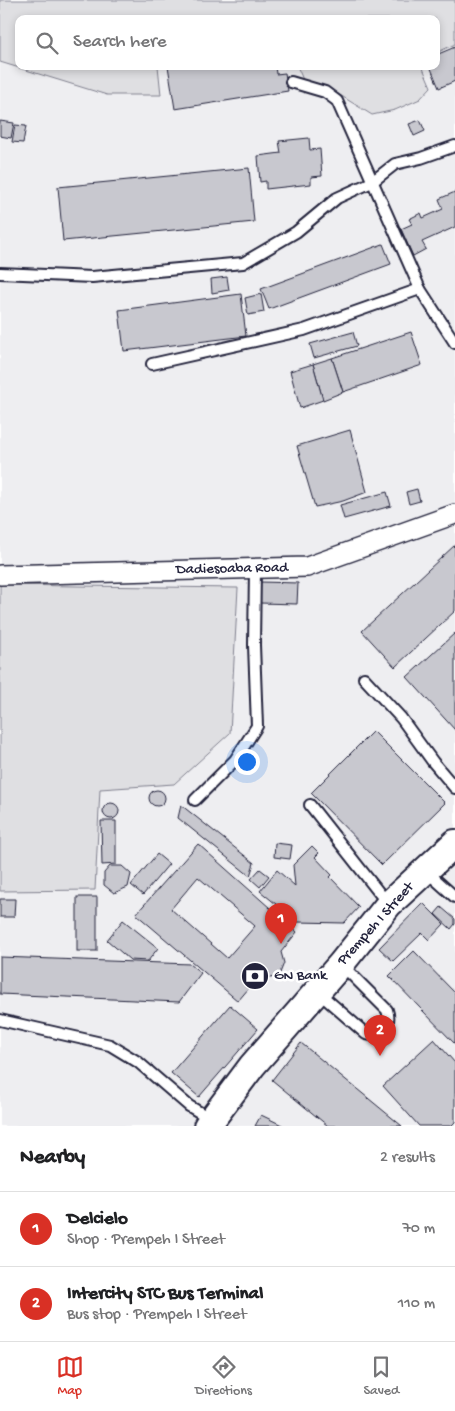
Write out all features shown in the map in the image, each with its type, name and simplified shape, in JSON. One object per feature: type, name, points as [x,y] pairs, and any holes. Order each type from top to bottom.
[{"type":"main road","name":"Prempeh I Street","points":[[209,1123],[252,1066],[341,964],[389,904],[455,843]]},
{"type":"street","name":"Dadiesoaba Road","points":[[0,574],[307,567],[455,514]]},
{"type":"lane","points":[[292,82],[325,92],[337,101],[420,289],[455,342]]},
{"type":"lane","points":[[0,273],[92,277],[243,263],[296,232],[336,198],[372,182],[395,164],[421,158],[455,146]]},
{"type":"lane","points":[[152,364],[304,330],[420,289]]},
{"type":"lane","points":[[195,800],[235,760],[257,726],[254,644],[256,569]]},
{"type":"lane","points":[[364,678],[401,718],[433,762],[455,788]]},
{"type":"lane","points":[[310,805],[389,904]]},
{"type":"lane","points":[[425,871],[455,897]]},
{"type":"lane","points":[[317,990],[366,1034],[378,1036],[386,1028],[390,1017],[387,1010],[341,964]]},
{"type":"lane","points":[[0,1020],[110,1045],[138,1062],[209,1123]]},
{"type":"shaded area","points":[[0,0],[455,0],[455,1126],[0,1126]]},
{"type":"shaded area","points":[[0,0],[455,0],[455,44],[440,51],[440,15],[15,15],[15,67],[0,62]]},
{"type":"shaded area","points":[[26,70],[158,70],[161,95],[107,95]]},
{"type":"shaded area","points":[[299,70],[424,70],[431,87],[420,99],[395,110],[372,115],[327,87],[304,82]]},
{"type":"shaded area","points":[[0,585],[238,588],[230,733],[174,784],[100,789],[95,890],[0,891]]},
{"type":"building","points":[[455,47],[455,81],[439,88],[432,70],[440,70],[440,53]]},
{"type":"building","points":[[169,70],[276,70],[276,74],[285,73],[288,91],[175,109]]},
{"type":"building","points":[[420,120],[425,131],[414,136],[409,124]]},
{"type":"building","points":[[0,121],[14,123],[11,138],[0,136]]},
{"type":"building","points":[[15,125],[26,126],[23,143],[12,142]]},
{"type":"building","points":[[309,138],[310,150],[320,149],[322,176],[311,177],[311,184],[266,189],[266,181],[260,182],[258,156],[281,153],[279,141]]},
{"type":"building","points":[[249,168],[254,222],[63,241],[58,187]]},
{"type":"building","points":[[455,192],[455,227],[422,242],[426,249],[413,256],[401,229],[412,224],[409,219],[421,213],[423,218],[443,209],[439,199]]},
{"type":"building","points":[[383,244],[391,264],[269,309],[261,289]]},
{"type":"building","points":[[227,277],[229,290],[212,293],[211,279]]},
{"type":"building","points":[[241,294],[246,336],[124,351],[119,310]]},
{"type":"building","points":[[261,294],[264,312],[248,315],[245,298]]},
{"type":"building","points":[[353,332],[357,346],[314,358],[310,344]]},
{"type":"building","points":[[411,332],[422,365],[343,392],[332,358]]},
{"type":"building","points":[[332,358],[343,392],[323,400],[313,364]]},
{"type":"building","points":[[313,364],[323,400],[300,408],[290,371]]},
{"type":"building","points":[[350,430],[367,492],[343,501],[315,507],[297,446]]},
{"type":"building","points":[[417,489],[420,501],[409,504],[406,492]]},
{"type":"building","points":[[387,492],[391,506],[344,519],[340,505]]},
{"type":"building","points":[[455,545],[455,611],[395,667],[362,631]]},
{"type":"building","points":[[260,582],[298,583],[297,604],[260,603]]},
{"type":"building","points":[[455,633],[455,730],[407,677]]},
{"type":"building","points":[[373,731],[445,803],[382,865],[311,793]]},
{"type":"building","points":[[154,790],[160,790],[165,795],[163,804],[154,806],[149,801],[149,795]]},
{"type":"building","points":[[108,803],[114,803],[119,808],[117,817],[108,819],[103,814],[103,808]]},
{"type":"building","points":[[181,805],[254,863],[250,876],[178,818]]},
{"type":"building","points":[[101,821],[116,821],[116,864],[102,865]]},
{"type":"building","points":[[275,843],[292,845],[290,859],[274,857]]},
{"type":"building","points":[[198,844],[297,932],[281,952],[284,963],[280,973],[270,978],[260,975],[238,1001],[136,914]],"holes":[[[198,877],[255,926],[227,958],[171,909]]]},
{"type":"building","points":[[312,846],[319,853],[315,857],[332,875],[330,877],[359,907],[344,923],[298,922],[260,891],[277,870],[295,886],[293,865]]},
{"type":"building","points":[[157,854],[169,864],[143,895],[131,885]]},
{"type":"building","points":[[110,866],[122,866],[131,874],[128,887],[114,893],[104,885],[104,873]]},
{"type":"building","points":[[260,869],[269,876],[260,887],[251,879]]},
{"type":"building","points":[[77,897],[97,897],[97,951],[77,951]]},
{"type":"building","points":[[0,899],[15,899],[14,917],[0,917]]},
{"type":"building","points":[[423,903],[444,924],[429,940],[422,933],[393,961],[379,948]]},
{"type":"building","points":[[441,907],[455,919],[455,924],[451,929],[435,914]]},
{"type":"building","points":[[123,920],[158,948],[148,961],[130,960],[107,940]]},
{"type":"building","points":[[414,951],[455,993],[455,1044],[389,976]]},
{"type":"building","points":[[0,957],[190,964],[201,973],[179,1002],[0,994]]},
{"type":"building","points":[[230,1005],[258,1029],[199,1097],[171,1073]]},
{"type":"building","points":[[434,1039],[455,1063],[455,1122],[451,1126],[419,1126],[383,1086]]},
{"type":"building","points":[[301,1043],[402,1126],[328,1126],[272,1080]]},
{"type":"building","points":[[261,1115],[284,1126],[255,1126]]},
{"type":"place","name":"Delcielo","points":[[281,944]]},
{"type":"place","name":"GN Bank","points":[[255,976]]},
{"type":"place","name":"Intercity STC Bus Terminal","points":[[380,1056]]}]
